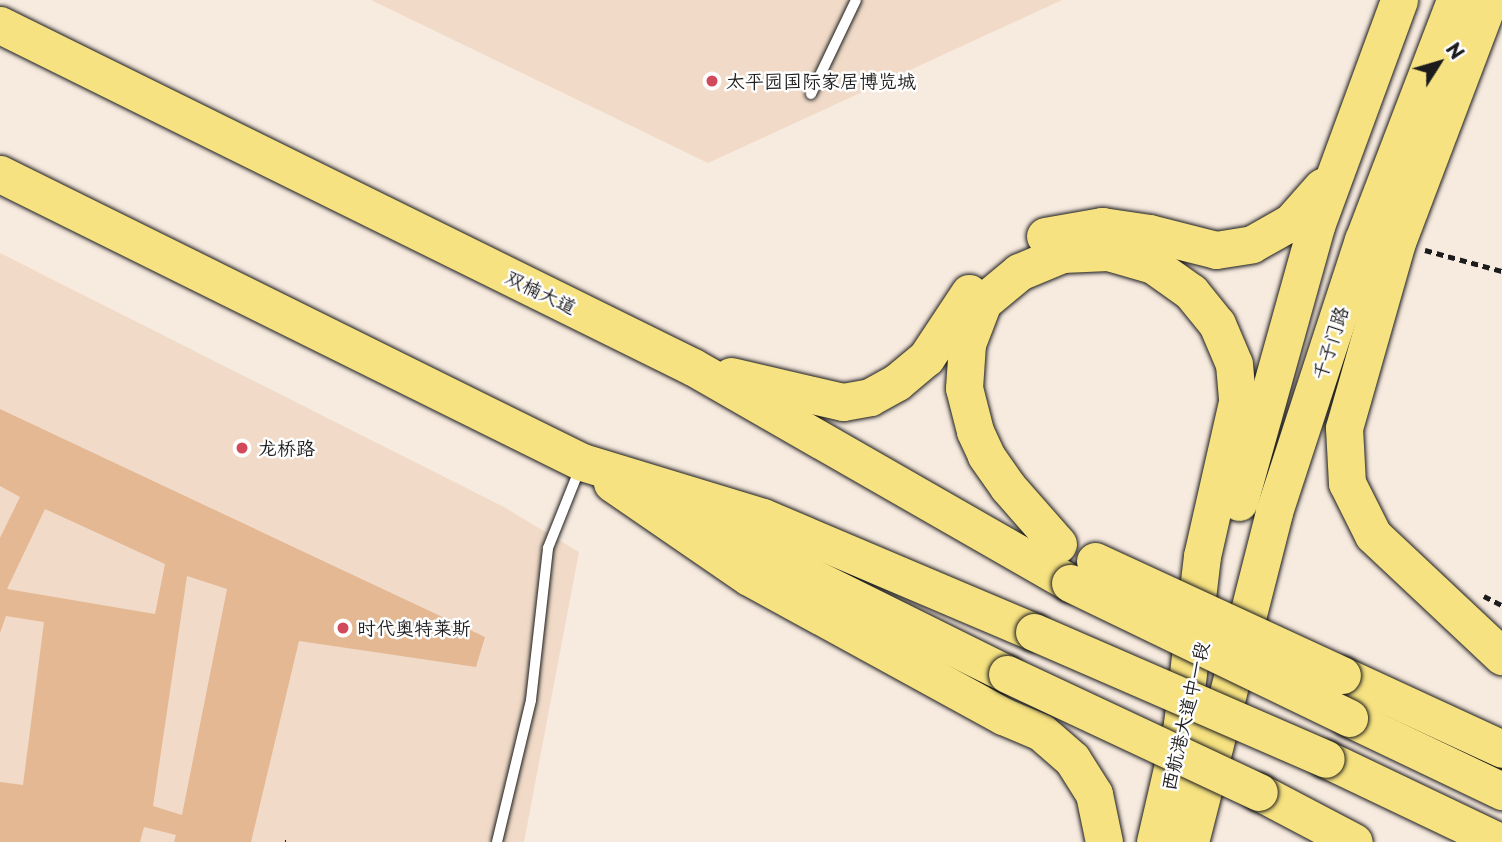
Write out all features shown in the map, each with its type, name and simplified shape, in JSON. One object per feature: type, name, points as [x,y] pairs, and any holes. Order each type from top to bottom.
[{"type":"main road","points":[[693,367],[843,402],[870,397],[897,382],[926,358],[960,304],[1008,255],[1050,234],[1102,226],[1149,233],[1216,250],[1252,244],[1291,222],[1321,190],[1343,152],[1399,0]]},
{"type":"main road","name":"千子门路","points":[[1226,693],[1274,512],[1346,292],[1455,0]]},
{"type":"main road","points":[[1489,0],[1397,243],[1345,428],[1347,483],[1373,535],[1502,656]]},
{"type":"main road","name":"双楠大道","points":[[0,25],[693,367],[1082,572]]},
{"type":"main road","name":"西航港大道中一段","points":[[1154,842],[1215,590],[1316,226],[1343,152]]},
{"type":"main road","points":[[0,174],[1007,674],[1259,792],[1354,842]]},
{"type":"main road","points":[[1181,732],[1202,556],[1237,402],[1234,364],[1217,324],[1191,292],[1153,265],[1108,252],[1062,254],[1018,272],[983,302],[967,344],[964,388],[975,431],[986,455],[1008,487],[1082,572],[1349,718],[1502,791]]},
{"type":"main road","points":[[693,367],[1058,544]]},
{"type":"main road","points":[[582,462],[763,517],[1326,759],[1500,842]]},
{"type":"main road","points":[[582,462],[749,577],[1003,716],[1041,732],[1072,759],[1094,794],[1104,842]]},
{"type":"main road","points":[[1082,572],[1502,735]]},
{"type":"main road","points":[[1342,675],[1502,749]]},
{"type":"main road","name":"西航港大道中一段","points":[[1190,842],[1226,693]]},
{"type":"lane","points":[[811,93],[856,0]]},
{"type":"lane","points":[[498,842],[531,701],[548,548],[582,462]]},
{"type":"path","points":[[1397,243],[1502,271]]},
{"type":"shaded area","name":"太平园国际家居博览城","points":[[371,0],[1062,0],[708,163]]},
{"type":"shaded area","points":[[0,253],[504,507],[579,552],[524,842],[0,842]]},
{"type":"building","name":"时代奥特莱斯","points":[[0,409],[485,637],[476,667],[299,641],[251,842],[174,842],[176,835],[144,827],[140,842],[0,842],[0,782],[23,785],[44,622],[6,616],[0,633],[0,538],[20,497],[0,486]],"holes":[[[45,509],[165,564],[155,614],[7,589]],[[187,576],[227,589],[182,815],[153,806]]]},
{"type":"place","name":"太平园国际家居博览城","points":[[712,81]]},
{"type":"place","name":"龙桥路","points":[[242,448]]},
{"type":"place","name":"时代奥特莱斯","points":[[343,628]]}]
